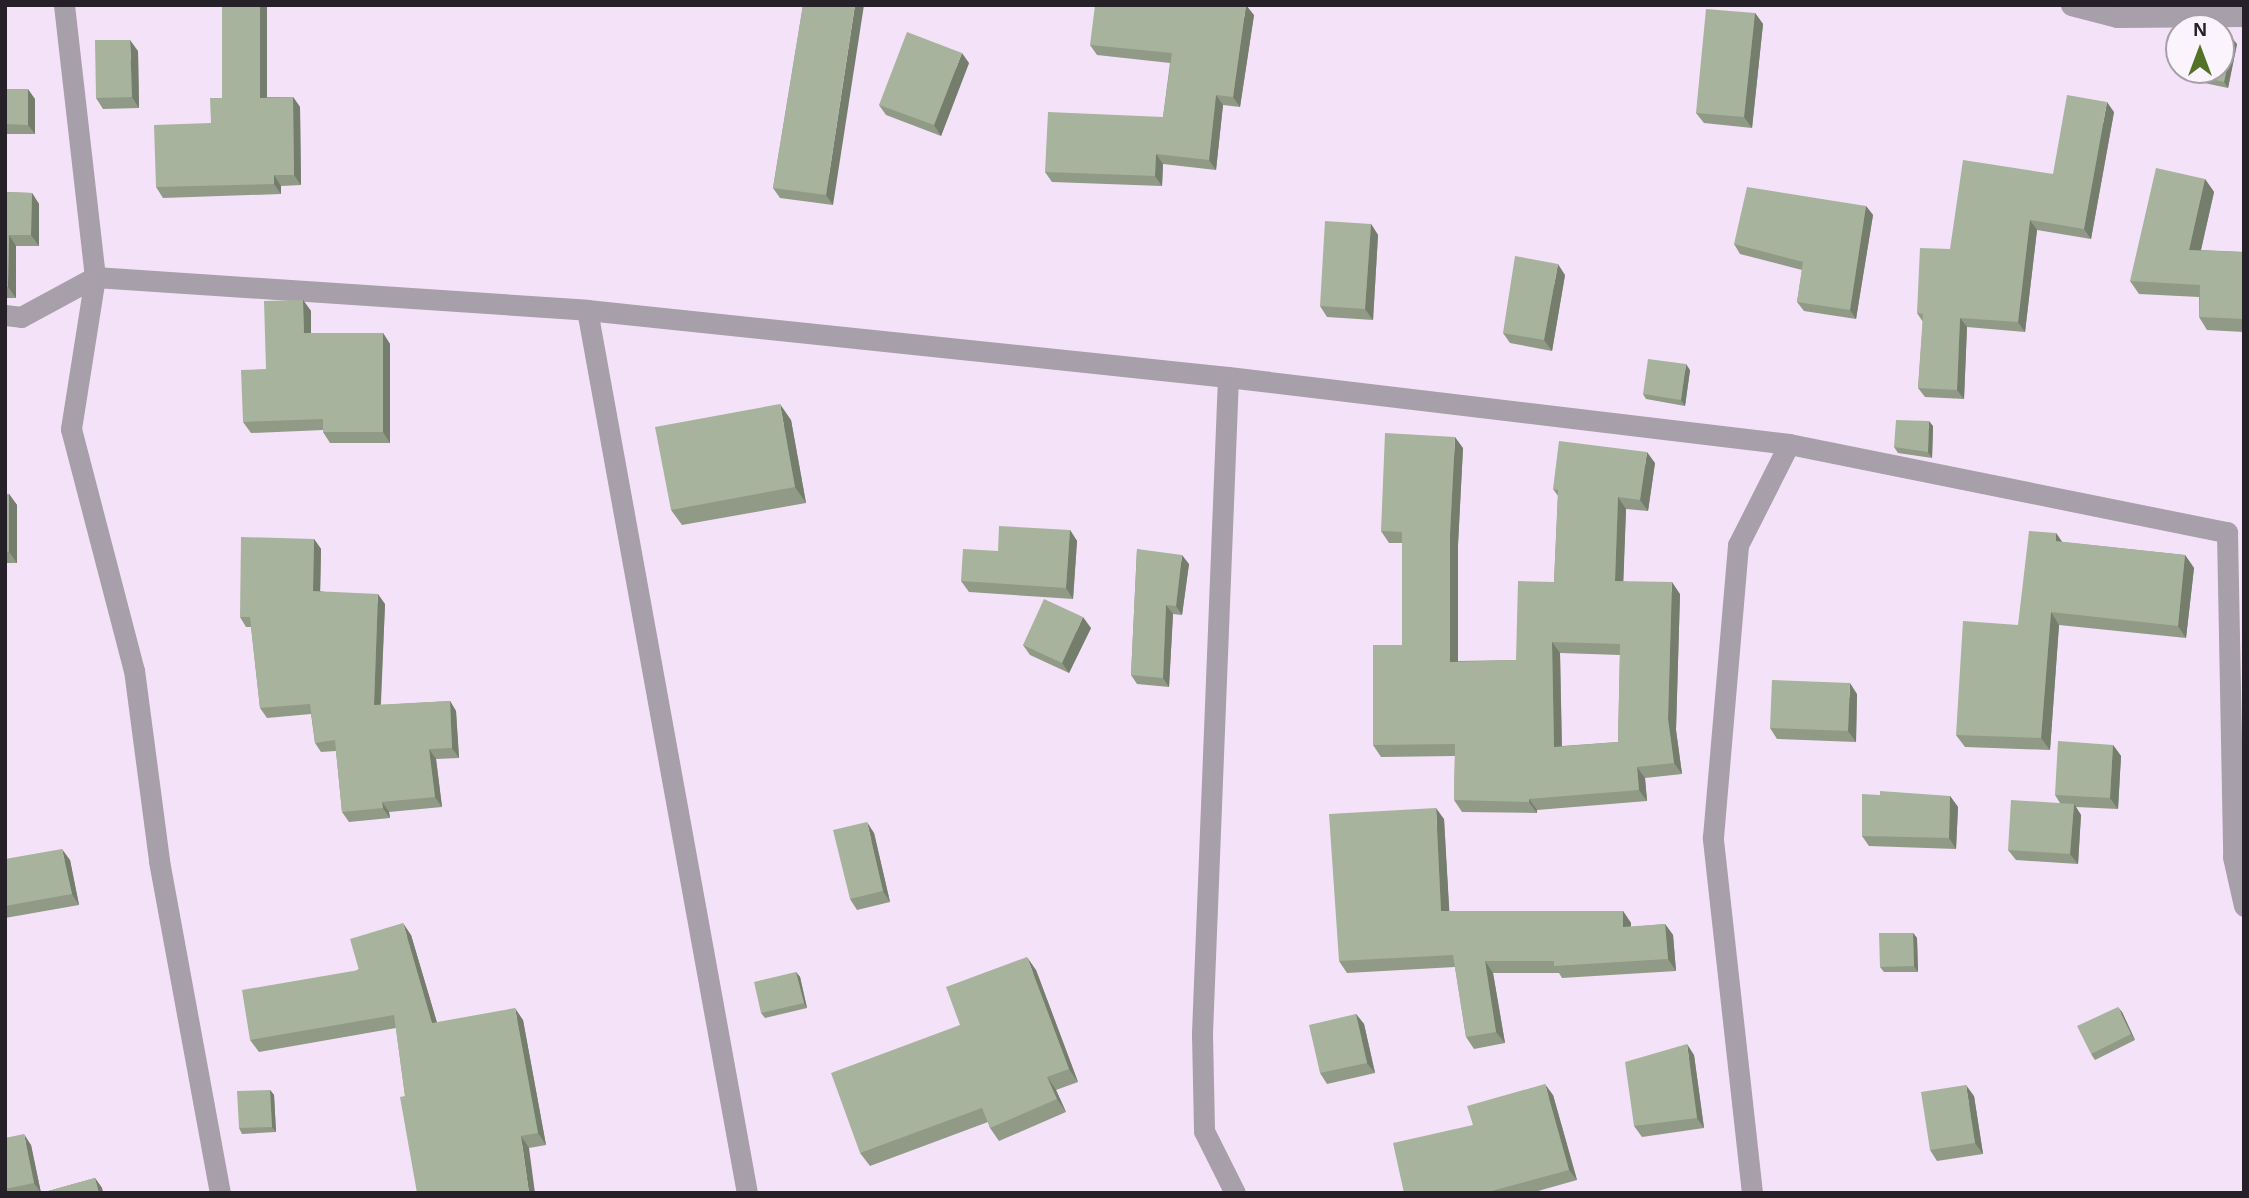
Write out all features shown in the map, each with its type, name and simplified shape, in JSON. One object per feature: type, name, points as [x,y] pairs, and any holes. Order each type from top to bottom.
[{"type":"street","points":[[64,5],[95,277],[71,429],[134,670],[159,861],[220,1193]]},
{"type":"street","points":[[2071,5],[2117,18],[2244,16]]},
{"type":"street","points":[[5,315],[21,317],[95,277],[587,310],[1228,377],[1789,444],[2235,532],[2233,857],[2244,906]]},
{"type":"street","points":[[587,310],[747,1193]]},
{"type":"street","points":[[1228,377],[1202,1034],[1204,1131],[1235,1193]]},
{"type":"street","points":[[1752,1193],[1713,838],[1738,545],[1789,444]]},
{"type":"building","points":[[222,5],[260,5],[260,98],[293,97],[294,175],[274,175],[274,184],[156,187],[154,125],[211,123],[210,98],[222,98]]},
{"type":"building","points":[[803,5],[855,5],[826,195],[773,188]]},
{"type":"building","points":[[1095,5],[1246,5],[1233,97],[1216,95],[1209,160],[1156,154],[1155,176],[1045,172],[1048,112],[1163,117],[1172,53],[1090,45]]},
{"type":"building","points":[[1706,9],[1755,13],[1744,117],[1696,113]]},
{"type":"building","points":[[907,32],[962,53],[934,125],[879,105]]},
{"type":"building","points":[[95,40],[130,40],[132,97],[96,98]]},
{"type":"building","points":[[5,89],[28,89],[28,125],[5,124]]},
{"type":"building","points":[[2067,95],[2107,102],[2084,229],[2030,220],[2018,322],[1960,318],[1957,390],[1918,388],[1923,314],[1917,313],[1920,248],[1950,249],[1963,160],[2053,174]]},
{"type":"building","points":[[2156,168],[2205,179],[2189,250],[2244,252],[2244,319],[2199,317],[2200,285],[2130,281]]},
{"type":"building","points":[[1747,187],[1866,206],[1850,310],[1797,302],[1803,262],[1734,244]]},
{"type":"building","points":[[5,192],[32,193],[31,235],[5,235]]},
{"type":"building","points":[[1325,221],[1371,224],[1365,309],[1320,306]]},
{"type":"building","points":[[5,235],[9,235],[8,287],[5,287]]},
{"type":"building","points":[[1515,256],[1558,264],[1544,340],[1503,333]]},
{"type":"building","points":[[303,300],[304,333],[383,333],[383,432],[323,432],[323,419],[243,422],[241,370],[266,369],[264,301]]},
{"type":"building","points":[[1648,359],[1686,364],[1681,400],[1643,394]]},
{"type":"building","points":[[780,404],[795,487],[671,510],[655,427]]},
{"type":"building","points":[[1896,420],[1929,421],[1928,452],[1894,447]]},
{"type":"building","points":[[1385,433],[1455,437],[1450,534],[1450,662],[1516,660],[1518,581],[1554,582],[1558,490],[1553,489],[1559,441],[1647,452],[1640,500],[1618,497],[1615,581],[1672,582],[1668,719],[1674,763],[1637,767],[1639,790],[1529,799],[1529,802],[1454,800],[1455,744],[1373,745],[1373,645],[1402,645],[1402,532],[1381,531]],"holes":[[[1552,642],[1620,644],[1618,742],[1554,747]]]},
{"type":"building","points":[[5,494],[9,494],[9,552],[5,552]]},
{"type":"building","points":[[999,526],[1070,530],[1066,588],[961,581],[963,549],[998,551]]},
{"type":"building","points":[[2029,531],[2056,533],[2056,541],[2185,555],[2178,626],[2051,612],[2041,738],[1956,735],[1963,621],[2018,625]]},
{"type":"building","points":[[241,537],[314,539],[313,591],[378,594],[374,705],[450,701],[452,748],[429,749],[435,797],[382,802],[383,808],[342,812],[335,740],[315,743],[310,704],[260,708],[250,617],[240,617]]},
{"type":"building","points":[[1137,549],[1182,555],[1176,606],[1166,605],[1163,678],[1131,675]]},
{"type":"building","points":[[1044,599],[1083,617],[1062,663],[1023,645]]},
{"type":"building","points":[[1772,680],[1850,683],[1848,731],[1770,728]]},
{"type":"building","points":[[2058,741],[2113,745],[2110,798],[2055,795]]},
{"type":"building","points":[[1880,791],[1950,796],[1949,838],[1862,836],[1862,794],[1880,795]]},
{"type":"building","points":[[2011,800],[2074,804],[2070,854],[2008,850]]},
{"type":"building","points":[[1436,808],[1441,911],[1623,911],[1623,927],[1665,924],[1668,959],[1554,966],[1554,961],[1485,961],[1496,1032],[1466,1037],[1453,955],[1339,961],[1329,814]]},
{"type":"building","points":[[867,822],[883,891],[850,899],[833,830]]},
{"type":"building","points":[[62,849],[72,894],[5,906],[5,859]]},
{"type":"building","points":[[403,923],[432,1023],[515,1008],[538,1133],[521,1136],[529,1193],[417,1193],[400,1097],[405,1096],[394,1015],[250,1040],[242,990],[359,970],[350,939]]},
{"type":"building","points":[[1879,933],[1913,933],[1914,966],[1880,967]]},
{"type":"building","points":[[1027,957],[1069,1069],[1047,1077],[1057,1099],[990,1128],[982,1108],[860,1153],[831,1073],[960,1025],[946,987]]},
{"type":"building","points":[[796,972],[804,1003],[761,1013],[754,982]]},
{"type":"building","points":[[2118,1007],[2131,1034],[2091,1054],[2077,1026]]},
{"type":"building","points":[[1356,1014],[1367,1063],[1320,1073],[1309,1025]]},
{"type":"building","points":[[1687,1044],[1697,1118],[1634,1126],[1625,1062]]},
{"type":"building","points":[[1545,1084],[1569,1170],[1484,1193],[1404,1193],[1393,1143],[1473,1125],[1467,1106]]},
{"type":"building","points":[[1966,1085],[1975,1143],[1930,1150],[1921,1092]]},
{"type":"building","points":[[270,1090],[272,1127],[239,1128],[237,1091]]},
{"type":"building","points":[[24,1134],[34,1183],[5,1189],[5,1138]]},
{"type":"building","points":[[95,1178],[99,1193],[41,1193]]}]
